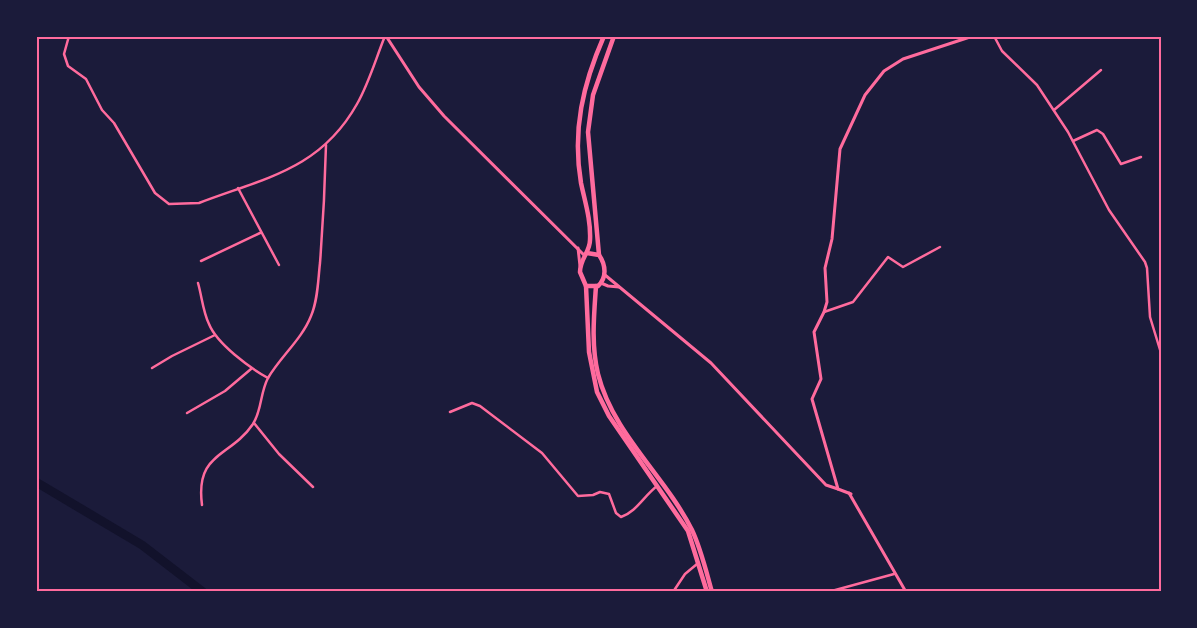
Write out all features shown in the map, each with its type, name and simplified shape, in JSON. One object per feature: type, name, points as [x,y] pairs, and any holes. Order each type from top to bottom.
[{"type":"main road","points":[[604,36],[583,92],[578,140],[581,182],[590,224],[590,240],[580,268],[581,278],[586,286],[589,352],[597,392],[609,416],[658,485],[688,532],[700,563],[708,592]]},
{"type":"main road","points":[[614,36],[593,95],[588,132],[599,255],[604,264],[605,274],[599,284],[594,352],[603,389],[614,414],[692,530],[704,561],[712,592]]},
{"type":"main road","points":[[586,254],[599,255]]},
{"type":"main road","points":[[586,286],[599,284]]},
{"type":"street","points":[[69,36],[64,54],[68,66],[86,78],[102,110],[109,116],[140,171],[161,200],[169,204],[199,203],[281,173],[302,163],[326,146],[357,103],[385,36]]},
{"type":"street","points":[[385,36],[419,87],[444,116],[586,254]]},
{"type":"street","points":[[906,592],[894,574],[851,494],[838,489],[812,399],[820,379],[814,332],[824,312],[826,302],[825,268],[832,240],[840,149],[865,95],[877,77],[903,59],[973,36]]},
{"type":"street","points":[[994,36],[1002,51],[1037,85],[1054,110],[1073,141],[1109,210],[1145,262],[1150,317],[1161,353]]},
{"type":"street","points":[[1054,110],[1101,70]]},
{"type":"street","points":[[1073,141],[1097,130],[1103,134],[1122,164],[1141,157]]},
{"type":"street","points":[[202,505],[200,484],[204,470],[254,423],[262,391],[268,378],[312,315],[316,301],[323,227],[326,146]]},
{"type":"street","points":[[238,188],[260,233],[279,265]]},
{"type":"street","points":[[202,261],[260,233]]},
{"type":"street","points":[[578,247],[580,268]]},
{"type":"street","points":[[824,312],[853,302],[888,256],[903,267],[940,247]]},
{"type":"street","points":[[605,274],[612,283],[622,288],[711,363],[826,486],[851,494]]},
{"type":"street","points":[[198,283],[209,325],[216,335],[251,369],[268,378]]},
{"type":"street","points":[[599,284],[622,288]]},
{"type":"street","points":[[152,368],[216,335]]},
{"type":"street","points":[[187,413],[225,391],[251,369]]},
{"type":"street","points":[[450,412],[472,403],[480,406],[542,453],[578,496],[593,495],[600,492],[610,494],[616,513],[621,517],[635,509],[644,496],[658,485]]},
{"type":"street","points":[[254,423],[279,454],[314,487]]},
{"type":"street","points":[[673,592],[684,574],[700,563]]},
{"type":"street","points":[[828,592],[894,574]]},
{"type":"waterway","points":[[36,482],[142,545],[203,592]]}]
